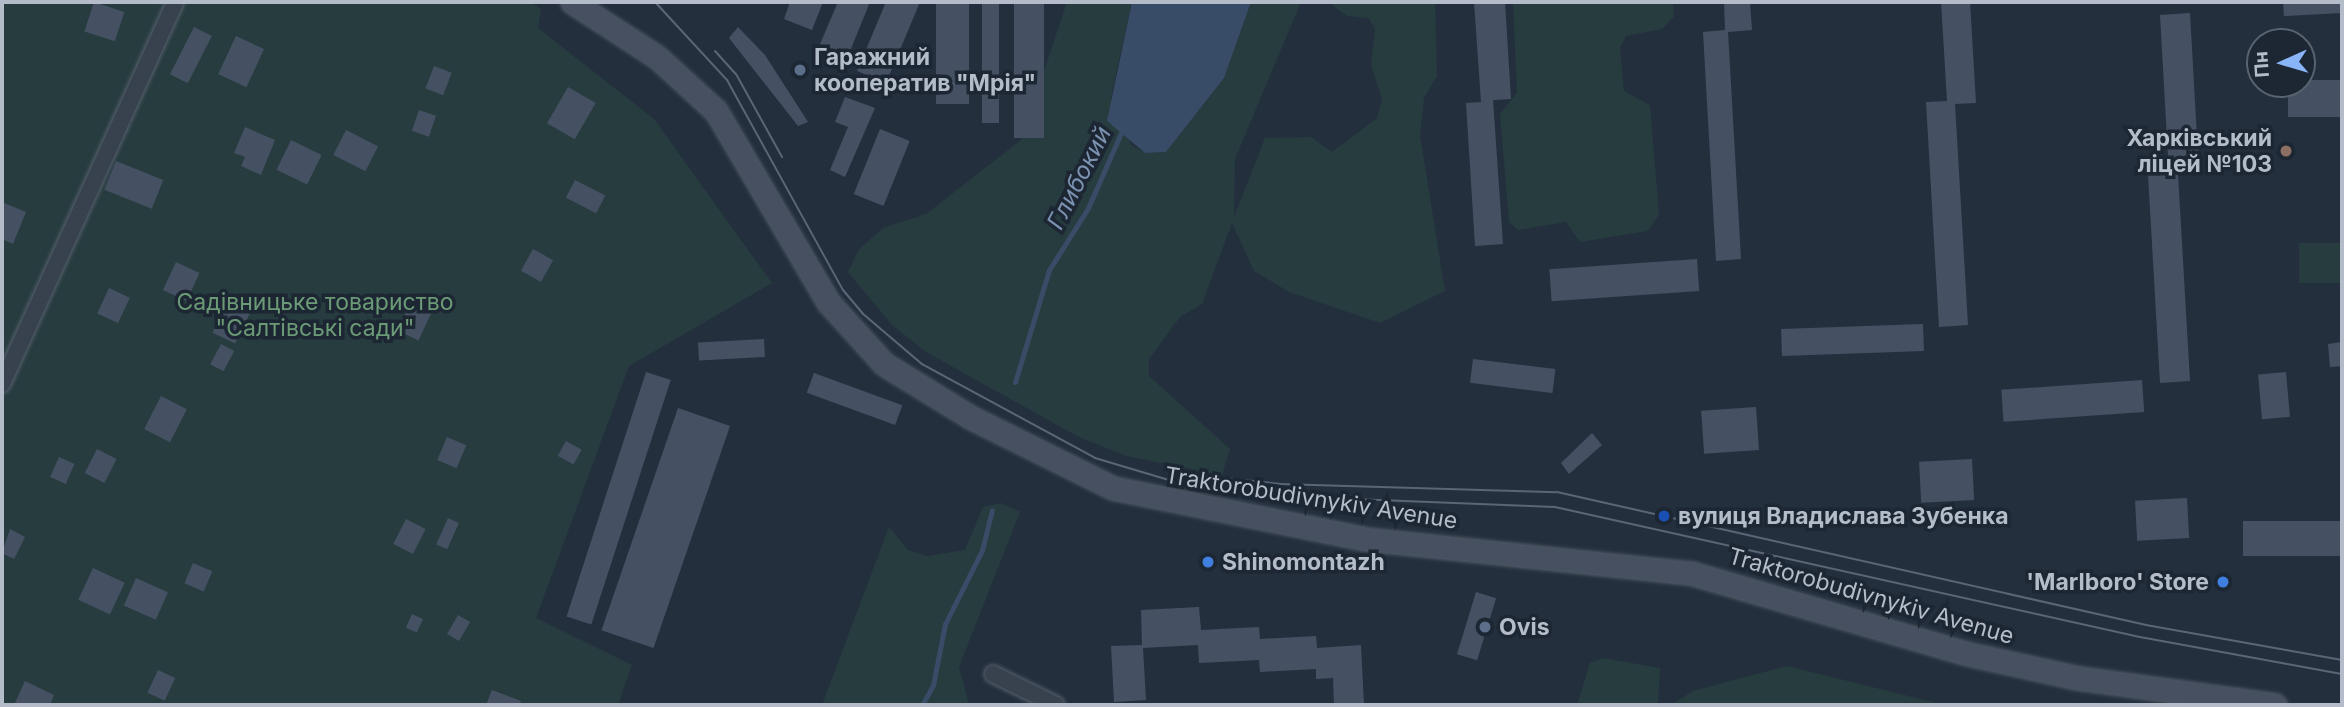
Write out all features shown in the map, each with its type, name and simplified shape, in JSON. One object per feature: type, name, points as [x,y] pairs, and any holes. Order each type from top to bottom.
[{"type":"main road","name":"Traktorobudivnykiv Avenue","points":[[572,2],[657,57],[716,111],[847,327],[884,364],[970,417],[1053,461],[1113,488],[1194,509],[1403,544],[1691,573],[1964,653],[2078,678],[2275,705]]},
{"type":"street","points":[[2,384],[175,2]]},
{"type":"street","points":[[993,674],[1056,705]]},
{"type":"green space","name":"Садівницьке товариство \"Салтівські сади\"","points":[[2,2],[530,2],[541,9],[538,28],[654,119],[772,283],[629,366],[536,618],[632,665],[618,705],[2,705]]},
{"type":"green space","points":[[1067,2],[1132,2],[1111,97],[1131,145],[1145,153],[1166,152],[1224,78],[1251,2],[1301,2],[1235,159],[1234,217],[1265,138],[1311,137],[1332,152],[1377,118],[1382,99],[1371,65],[1375,29],[1368,18],[1347,16],[1328,2],[1435,2],[1437,76],[1424,98],[1420,135],[1445,291],[1380,323],[1289,292],[1254,271],[1232,223],[1202,304],[1180,317],[1149,359],[1149,376],[1230,449],[1222,475],[1126,456],[1077,436],[926,352],[892,325],[848,272],[859,249],[883,228],[926,214],[1021,140]]},
{"type":"green space","points":[[1513,2],[1673,2],[1674,16],[1662,29],[1626,36],[1620,48],[1624,91],[1650,105],[1659,215],[1648,231],[1580,242],[1566,222],[1518,230],[1509,222],[1500,114],[1517,93]]},
{"type":"green space","points":[[2299,243],[2342,243],[2342,283],[2299,283]]},
{"type":"green space","points":[[1001,503],[1020,512],[959,667],[969,705],[822,705],[889,527],[908,550],[927,556],[965,550],[983,507]]},
{"type":"green space","points":[[1603,658],[1660,668],[1658,705],[1577,705],[1590,663]]},
{"type":"green space","points":[[1787,666],[1945,705],[1671,705],[1693,691]]},
{"type":"water","points":[[1132,2],[1251,2],[1224,78],[1166,152],[1145,153],[1107,121]]},
{"type":"building","points":[[94,2],[124,12],[115,41],[84,31]]},
{"type":"building","points":[[790,2],[823,2],[812,30],[784,19]]},
{"type":"building","points":[[838,2],[870,2],[848,56],[820,44]]},
{"type":"building","points":[[886,2],[920,2],[886,83],[857,71]]},
{"type":"building","points":[[936,2],[969,2],[969,104],[936,104]]},
{"type":"building","points":[[982,2],[999,2],[999,123],[982,123]]},
{"type":"building","points":[[1014,2],[1044,2],[1044,138],[1014,138]]},
{"type":"building","points":[[1474,2],[1505,2],[1511,99],[1493,100],[1503,244],[1475,246],[1466,103],[1481,102]]},
{"type":"building","points":[[1724,2],[1750,2],[1752,30],[1728,32],[1741,259],[1716,261],[1703,32],[1725,30]]},
{"type":"building","points":[[1941,2],[1970,2],[1976,103],[1955,104],[1968,325],[1939,327],[1926,102],[1947,101]]},
{"type":"building","points":[[2283,2],[2342,2],[2342,13],[2284,16]]},
{"type":"building","points":[[2190,13],[2198,155],[2177,157],[2190,381],[2160,383],[2147,157],[2168,156],[2160,15]]},
{"type":"building","points":[[194,27],[212,36],[188,83],[170,74]]},
{"type":"building","points":[[738,27],[765,55],[808,122],[798,126],[729,38]]},
{"type":"building","points":[[236,36],[264,49],[246,87],[218,74]]},
{"type":"building","points":[[434,66],[452,73],[443,95],[425,88]]},
{"type":"building","points":[[2316,80],[2342,80],[2342,117],[2288,117],[2288,98],[2316,98]]},
{"type":"building","points":[[568,87],[596,103],[575,139],[547,123]]},
{"type":"building","points":[[845,97],[875,108],[845,177],[830,170],[848,127],[835,122]]},
{"type":"building","points":[[419,110],[436,116],[429,137],[412,131]]},
{"type":"building","points":[[245,127],[275,140],[261,175],[241,166],[245,157],[234,153]]},
{"type":"building","points":[[880,129],[910,141],[883,206],[854,194]]},
{"type":"building","points":[[346,130],[378,146],[365,171],[333,155]]},
{"type":"building","points":[[291,140],[322,155],[307,185],[277,170]]},
{"type":"building","points":[[116,161],[163,180],[152,209],[104,190]]},
{"type":"building","points":[[575,180],[605,195],[596,213],[566,198]]},
{"type":"building","points":[[2,202],[26,212],[13,244],[2,239]]},
{"type":"building","points":[[533,249],[553,260],[541,282],[521,271]]},
{"type":"building","points":[[1697,259],[1699,291],[1552,301],[1549,269]]},
{"type":"building","points":[[176,262],[200,273],[186,301],[163,290]]},
{"type":"building","points":[[109,288],[130,298],[118,323],[97,313]]},
{"type":"building","points":[[412,300],[433,310],[418,341],[398,331]]},
{"type":"building","points":[[227,303],[249,314],[235,344],[213,333]]},
{"type":"building","points":[[1923,324],[1924,351],[1782,356],[1781,329]]},
{"type":"building","points":[[764,339],[765,357],[699,360],[698,342]]},
{"type":"building","points":[[2342,342],[2342,366],[2330,367],[2328,344]]},
{"type":"building","points":[[221,344],[234,351],[223,371],[210,364]]},
{"type":"building","points":[[1473,359],[1555,369],[1552,393],[1470,383]]},
{"type":"building","points":[[646,372],[671,380],[591,624],[567,616]]},
{"type":"building","points":[[2286,372],[2290,417],[2262,419],[2258,374]]},
{"type":"building","points":[[814,373],[902,405],[895,425],[807,393]]},
{"type":"building","points":[[2142,380],[2144,412],[2004,422],[2001,390]]},
{"type":"building","points":[[161,396],[187,409],[170,442],[144,429]]},
{"type":"building","points":[[1756,407],[1759,450],[1704,454],[1701,411]]},
{"type":"building","points":[[678,408],[730,426],[653,648],[601,630]]},
{"type":"building","points":[[1592,433],[1602,445],[1569,474],[1561,463]]},
{"type":"building","points":[[447,437],[466,445],[457,468],[437,460]]},
{"type":"building","points":[[566,441],[582,450],[574,465],[558,456]]},
{"type":"building","points":[[97,449],[117,459],[104,483],[85,473]]},
{"type":"building","points":[[59,457],[75,464],[66,484],[50,477]]},
{"type":"building","points":[[1972,459],[1974,500],[1921,503],[1919,462]]},
{"type":"building","points":[[2187,498],[2189,538],[2137,541],[2135,501]]},
{"type":"building","points":[[448,518],[459,523],[447,549],[436,544]]},
{"type":"building","points":[[406,519],[426,529],[413,554],[393,544]]},
{"type":"building","points":[[2243,521],[2342,521],[2342,556],[2243,556]]},
{"type":"building","points":[[10,529],[25,537],[14,559],[2,553]]},
{"type":"building","points":[[193,563],[212,571],[204,591],[184,583]]},
{"type":"building","points":[[93,568],[125,583],[110,615],[78,600]]},
{"type":"building","points":[[136,578],[168,592],[156,620],[124,605]]},
{"type":"building","points":[[1476,592],[1496,598],[1477,660],[1457,654]]},
{"type":"building","points":[[1199,607],[1201,630],[1259,627],[1260,639],[1316,636],[1317,648],[1361,645],[1364,705],[1334,705],[1333,678],[1316,679],[1316,669],[1260,672],[1259,660],[1199,663],[1198,645],[1143,648],[1146,700],[1114,702],[1111,646],[1142,645],[1141,610]]},
{"type":"building","points":[[412,614],[423,619],[417,633],[406,628]]},
{"type":"building","points":[[458,615],[470,622],[459,641],[447,634]]},
{"type":"building","points":[[158,670],[175,678],[165,701],[147,693]]},
{"type":"building","points":[[25,681],[54,695],[50,705],[14,705]]},
{"type":"building","points":[[492,690],[521,701],[519,705],[486,705]]},
{"type":"waterway","name":"Глибокий","points":[[1015,382],[1049,270],[1088,208],[1121,133]]},
{"type":"waterway","name":"Глибокий","points":[[922,705],[933,685],[945,624],[982,550],[992,510]]},
{"type":"tram line","points":[[655,2],[727,80],[843,290],[863,314],[922,364],[1095,458],[1182,484],[1279,496],[1555,507],[2140,637],[2342,674]]},
{"type":"tram line","points":[[715,51],[736,74],[782,157]]},
{"type":"tram line","points":[[1181,473],[1280,484],[1557,492],[2146,625],[2342,660]]},
{"type":"place","name":"Гаражний кооператив \"Мрія\"","points":[[800,70]]},
{"type":"place","name":"Харківський ліцей №103","points":[[2286,151]]},
{"type":"place","name":"вулиця Владислава Зубенка","points":[[1664,516]]},
{"type":"place","name":"Shinomontazh","points":[[1208,562]]},
{"type":"place","name":"'Marlboro' Store","points":[[2223,582]]},
{"type":"place","name":"Ovis","points":[[1485,627]]}]
